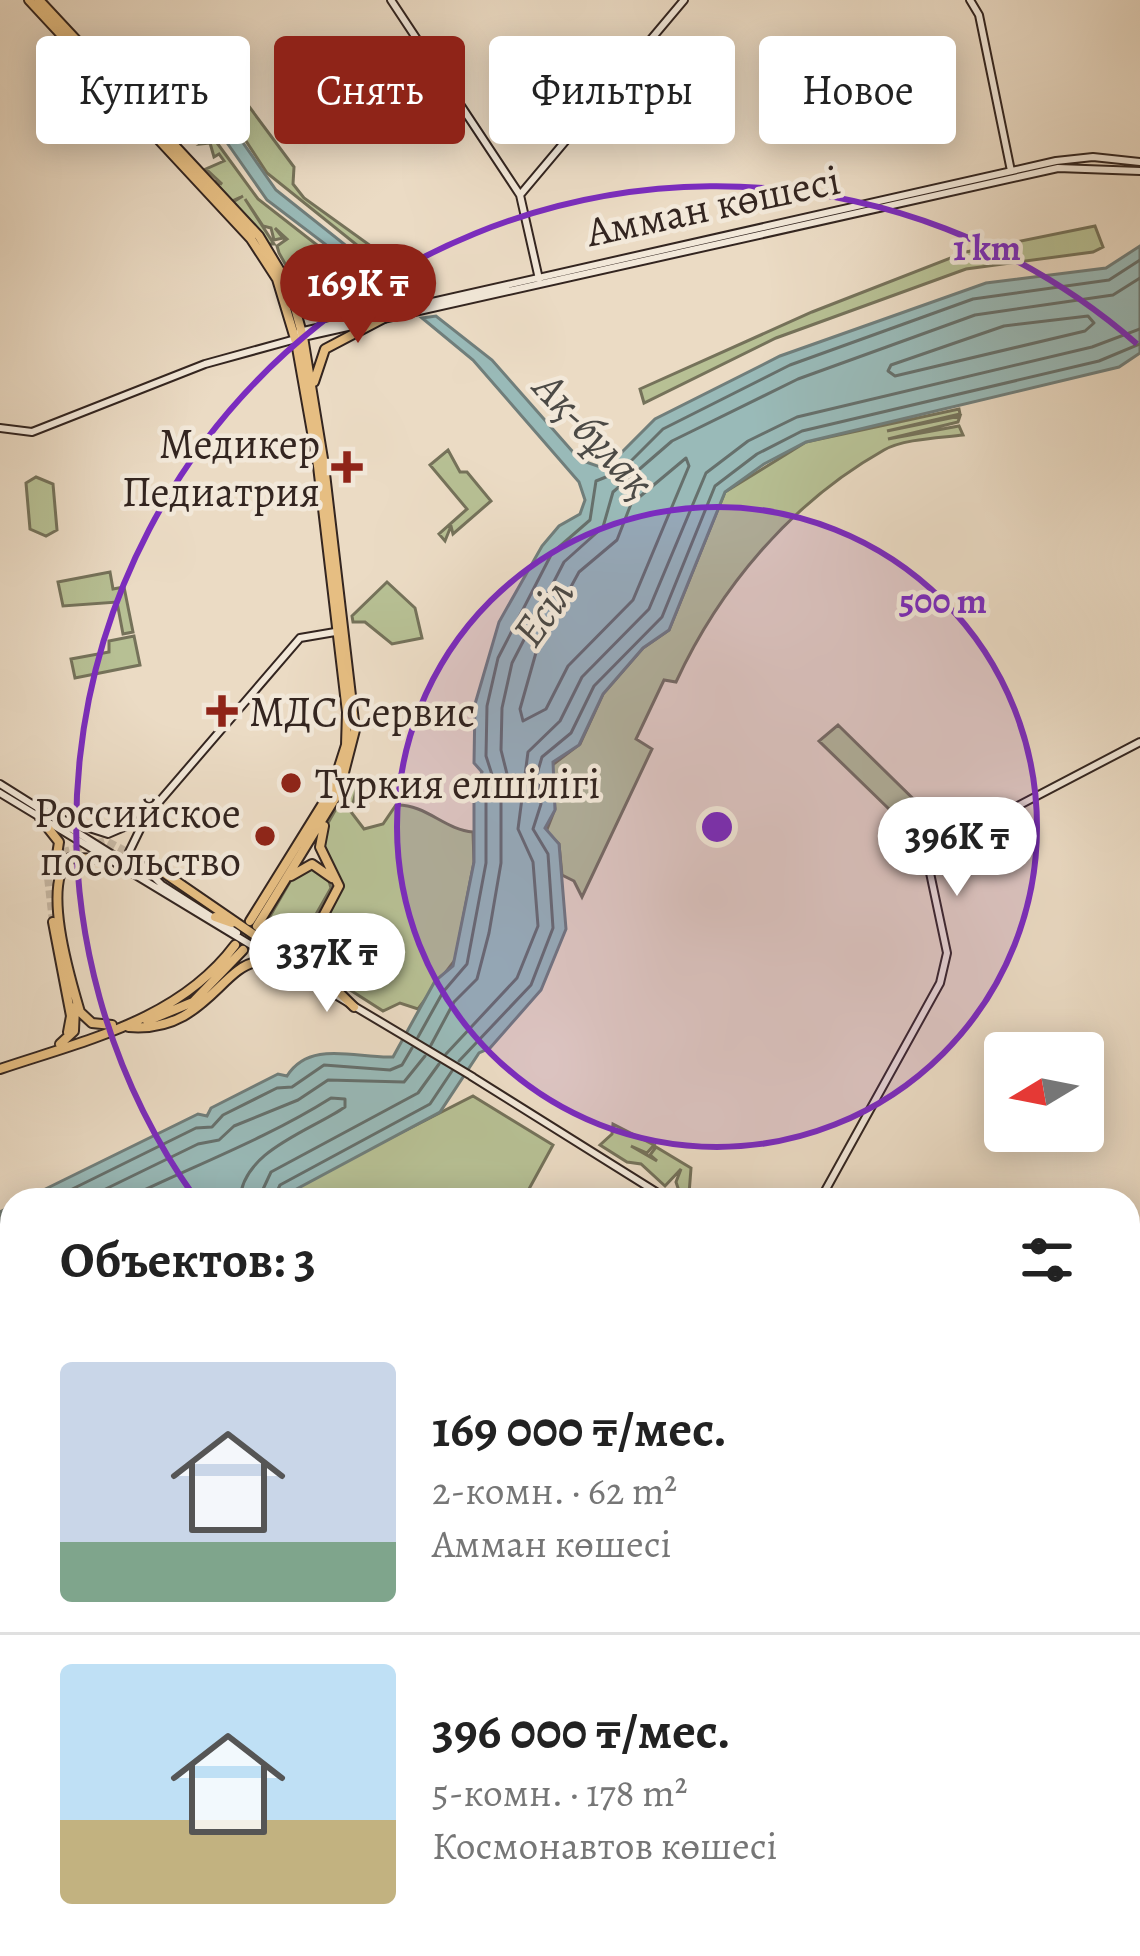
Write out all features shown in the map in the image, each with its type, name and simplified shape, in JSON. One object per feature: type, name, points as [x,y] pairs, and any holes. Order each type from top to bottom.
[{"type":"main road","points":[[29,0],[250,239],[277,279],[313,396],[341,631],[347,712],[343,759],[332,789],[254,928]]},
{"type":"main road","points":[[39,0],[259,236],[289,286],[318,312],[355,318]]},
{"type":"main road","points":[[289,286],[355,730],[344,779],[320,838],[337,877],[337,896],[307,955],[311,968],[354,1007]]},
{"type":"main road","points":[[313,396],[325,349],[384,318]]},
{"type":"main road","points":[[254,928],[344,779]]},
{"type":"main road","points":[[39,813],[59,842],[52,899],[77,1019],[69,1038],[39,1055]]},
{"type":"main road","points":[[107,859],[82,855],[67,860],[56,878],[82,1015],[95,1024],[155,1027],[183,1017],[254,963],[283,964]]},
{"type":"main road","points":[[215,917],[254,928],[280,950],[299,946],[335,888],[327,872],[312,864],[296,869],[278,890]]},
{"type":"main road","points":[[154,866],[239,926]]},
{"type":"main road","points":[[51,1049],[72,1021],[53,922]]},
{"type":"main road","points":[[254,928],[283,964]]},
{"type":"main road","points":[[0,1069],[127,1024],[190,995],[239,947]]},
{"type":"street","points":[[391,0],[520,195],[539,280]]},
{"type":"street","points":[[520,195],[685,0]]},
{"type":"street","points":[[970,0],[980,15],[1012,175]]},
{"type":"street","name":"Амман көшесі","points":[[298,336],[355,318],[1012,175],[1084,166],[1140,167]]},
{"type":"street","name":"Амман көшесі","points":[[298,336],[403,310]]},
{"type":"street","points":[[0,428],[32,432],[205,364],[298,336]]},
{"type":"street","points":[[162,885],[129,852],[146,817],[300,638],[341,631]]},
{"type":"street","points":[[827,1188],[940,983],[947,952],[926,854],[1140,742]]},
{"type":"street","points":[[5,792],[215,917],[283,964]]},
{"type":"street","points":[[39,813],[104,834],[125,831],[146,817]]},
{"type":"street","points":[[39,813],[107,859],[650,1188]]},
{"type":"green space","points":[[250,108],[294,167],[293,184],[304,198],[425,285],[418,294],[267,173],[248,144]]},
{"type":"green space","points":[[210,144],[218,144],[258,199],[358,277],[344,283],[355,280],[362,292],[374,289],[390,303],[377,306],[369,293],[346,300],[343,286],[340,295],[334,278],[319,273],[297,252],[323,280],[315,287],[294,270],[313,289],[301,292],[277,246],[287,239],[275,228],[283,238],[274,240],[271,228],[263,226],[245,199],[274,244],[268,244],[233,202],[243,196],[232,201],[213,181],[222,184],[206,169],[224,161],[219,154],[214,157]]},
{"type":"green space","points":[[1095,226],[1103,247],[1093,252],[966,269],[776,338],[644,403],[640,389],[812,312],[966,252]]},
{"type":"green space","points":[[959,409],[960,414],[887,431],[960,416],[958,422],[888,439],[959,426],[963,435],[892,446],[850,471],[788,522],[736,582],[676,682],[664,680],[636,739],[652,749],[582,897],[574,881],[562,875],[559,844],[546,832],[555,809],[551,766],[580,744],[603,694],[643,648],[669,630],[725,492],[806,442]]},
{"type":"green space","points":[[448,450],[460,472],[467,472],[491,501],[453,534],[451,526],[445,541],[439,534],[467,509],[430,465]]},
{"type":"green space","points":[[36,477],[53,484],[57,530],[46,536],[30,529],[26,483]]},
{"type":"green space","points":[[110,572],[113,589],[124,587],[133,632],[123,634],[117,602],[63,606],[58,582]]},
{"type":"green space","points":[[387,582],[415,608],[422,638],[392,644],[365,622],[353,622],[352,616]]},
{"type":"green space","points":[[134,636],[140,665],[75,678],[71,659],[109,652],[109,641]]},
{"type":"green space","points":[[838,725],[943,828],[926,845],[819,741]]},
{"type":"green space","points":[[350,784],[357,787],[351,812],[364,829],[383,824],[396,805],[473,832],[474,862],[455,960],[418,1009],[400,1003],[383,1011],[311,965],[310,944],[342,887],[324,845],[324,830]]},
{"type":"green space","points":[[317,864],[326,870],[331,888],[303,937],[280,942],[262,930],[295,873]]},
{"type":"green space","points":[[473,1096],[553,1145],[530,1188],[293,1188]]},
{"type":"green space","points":[[613,1124],[654,1145],[647,1153],[631,1146],[657,1161],[650,1155],[656,1147],[691,1168],[689,1188],[678,1188],[681,1169],[665,1186],[641,1164],[627,1162],[600,1145],[612,1134]]},
{"type":"water","points":[[228,144],[244,144],[276,190],[412,298],[400,301],[267,200]]},
{"type":"water","name":"Есіл","points":[[1140,246],[1140,353],[1119,367],[806,442],[725,492],[669,630],[643,648],[603,694],[579,745],[553,762],[555,810],[545,828],[559,844],[566,929],[541,990],[490,1048],[479,1053],[440,1112],[298,1188],[47,1188],[198,1114],[207,1116],[211,1108],[278,1074],[287,1076],[308,1058],[336,1053],[393,1057],[435,981],[453,966],[474,862],[474,789],[482,772],[474,763],[475,704],[499,622],[542,546],[559,526],[580,514],[585,500],[579,482],[473,360],[422,318],[436,316],[492,360],[580,460],[600,467],[613,461],[655,419],[780,356],[986,283],[1106,268]]},
{"type":"tunnel","points":[[53,922],[48,877],[67,851],[106,841],[154,866]]},
{"type":"place","name":"Медикер Педиатрия","points":[[347,467]]},
{"type":"place","name":"МДС Сервис","points":[[222,711]]},
{"type":"place","name":"Түркия елшілігі","points":[[291,783]]},
{"type":"place","name":"Российское посольство","points":[[265,836]]},
{"type":"water label","name":"Ақ-бұлақ","points":[[595,434]]}]
